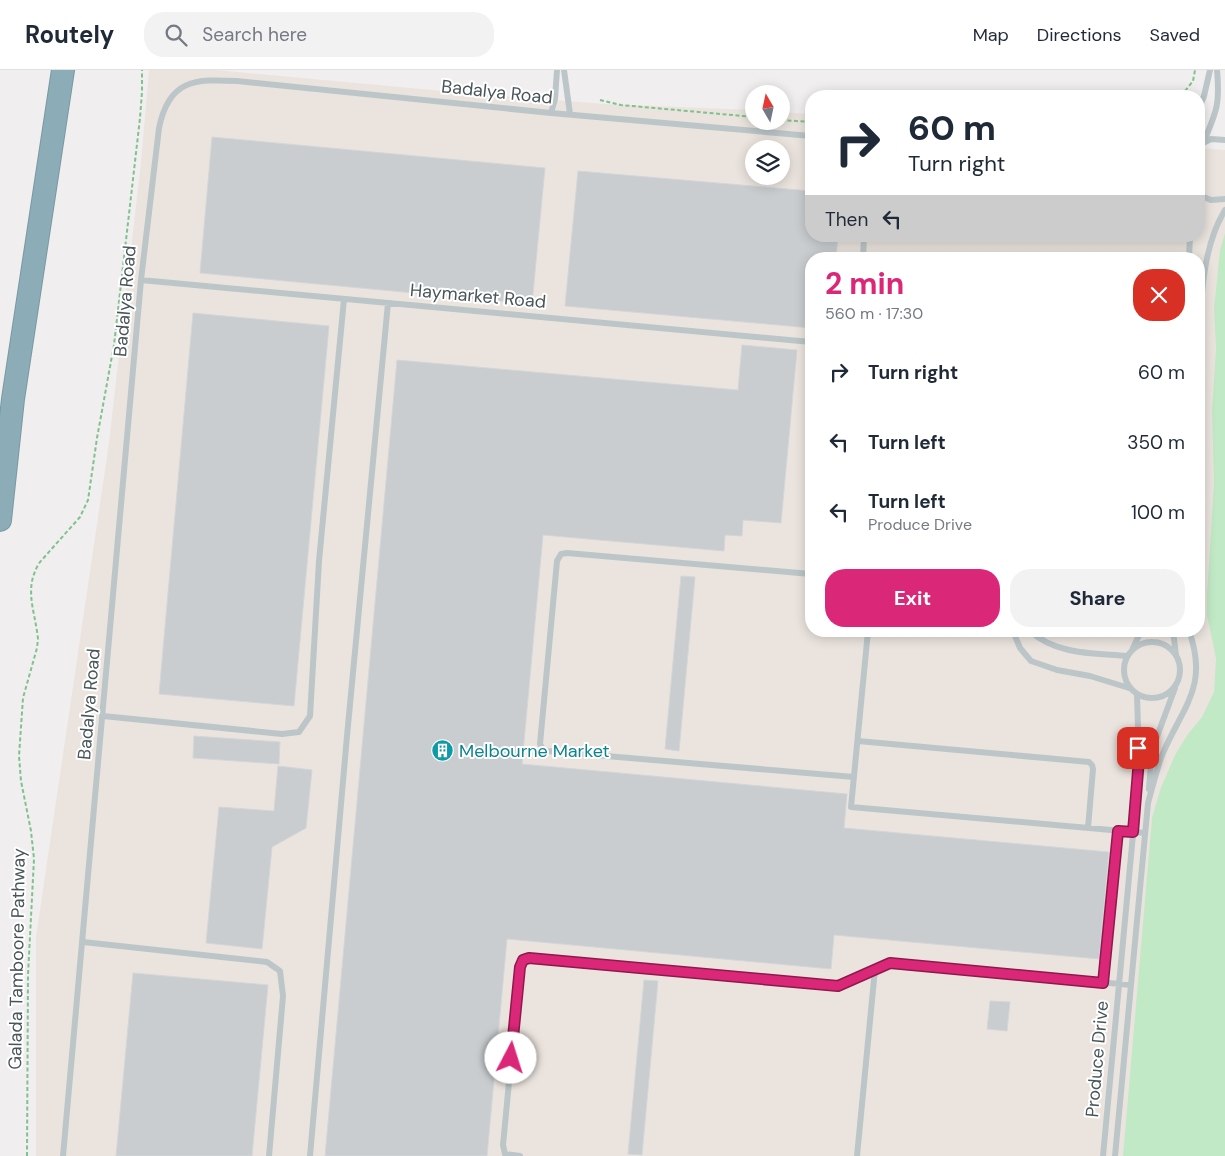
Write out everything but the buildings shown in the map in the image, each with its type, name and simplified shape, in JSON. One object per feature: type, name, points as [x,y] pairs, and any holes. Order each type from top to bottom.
[{"type":"highway","points":[[0,520],[13,399],[63,70]]},
{"type":"lane","points":[[551,112],[555,99],[557,70]]},
{"type":"lane","points":[[564,70],[570,114]]},
{"type":"lane","points":[[1205,92],[1210,70]]},
{"type":"lane","points":[[1205,134],[1217,109],[1219,89],[1217,70]]},
{"type":"lane","name":"Badalya Road","points":[[63,1156],[141,280],[161,117],[172,97],[186,84],[202,80],[237,81],[805,135]]},
{"type":"lane","points":[[1205,142],[1218,138],[1225,140]]},
{"type":"lane","points":[[1205,198],[1211,200],[1225,199]]},
{"type":"lane","points":[[1205,268],[1212,236],[1225,210]]},
{"type":"lane","name":"Haymarket Road","points":[[141,280],[805,341]]},
{"type":"lane","points":[[103,716],[282,734],[300,732],[310,716],[319,561],[344,299]]},
{"type":"lane","points":[[310,1156],[346,736],[388,303]]},
{"type":"lane","points":[[805,573],[561,554],[557,561],[540,744],[547,751],[854,777]]},
{"type":"lane","points":[[867,637],[851,807],[1145,834]]},
{"type":"lane","points":[[1015,637],[1020,648],[1031,661],[1057,670],[1090,676],[1129,688]]},
{"type":"lane","points":[[1037,637],[1054,647],[1080,652],[1127,656]]},
{"type":"lane","points":[[1138,637],[1124,664],[1123,673],[1125,681],[1129,688],[1137,695],[1155,699],[1164,696],[1178,682],[1180,664],[1176,655],[1173,637]]},
{"type":"lane","name":"Produce Drive","points":[[1148,803],[1161,758],[1186,710],[1194,686],[1196,657],[1191,637]]},
{"type":"lane","points":[[1133,648],[1142,643],[1161,643],[1170,648],[1176,655]]},
{"type":"lane","name":"Produce Drive","points":[[1115,1156],[1152,750],[1178,682]]},
{"type":"lane","name":"Produce Drive","points":[[1103,1156],[1139,759],[1137,695]]},
{"type":"lane","points":[[858,741],[1089,762],[1093,769],[1088,828]]},
{"type":"lane","points":[[1103,983],[1118,831]]},
{"type":"lane","points":[[83,942],[267,962],[280,971],[283,996],[269,1156]]},
{"type":"lane","points":[[520,1156],[505,1154],[503,1146],[520,967],[521,962],[525,959],[533,958],[838,986],[890,963],[1131,985]]},
{"type":"lane","points":[[857,1156],[874,970]]},
{"type":"path","name":"Galada Tamboore Pathway","points":[[27,1156],[28,976],[34,859],[21,781],[19,756],[23,698],[38,639],[30,584],[35,569],[80,517],[88,500],[114,345],[140,118],[142,70]]},
{"type":"path","points":[[1186,90],[1193,81],[1195,70]]},
{"type":"path","points":[[600,100],[621,105],[745,116]]},
{"type":"path","points":[[790,121],[805,122]]},
{"type":"shaded area","points":[[149,70],[216,70],[606,104],[745,110],[745,130],[790,130],[790,113],[805,114],[805,242],[1205,242],[1205,148],[1225,150],[1225,1156],[36,1156],[36,937],[109,443],[141,162]]},
{"type":"green space","points":[[1225,233],[1225,1156],[1123,1156],[1152,818],[1160,790],[1175,755],[1188,734],[1202,717],[1214,692],[1216,658],[1207,616],[1207,595],[1214,482],[1212,411],[1216,348],[1214,308],[1220,250]]},
{"type":"place","name":"Melbourne Market","points":[[443,751]]},
{"type":"route","points":[[511,1058],[520,967],[521,962],[529,958],[838,986],[890,963],[1103,983],[1118,831],[1133,832],[1139,759],[1138,748]]}]
